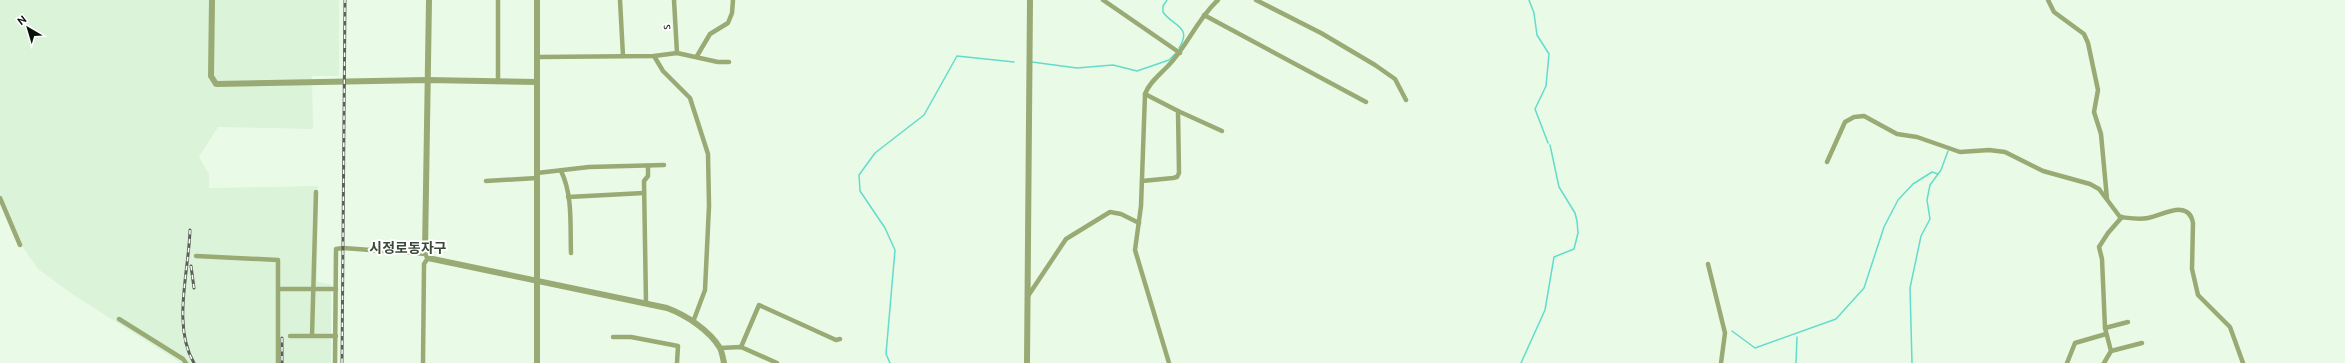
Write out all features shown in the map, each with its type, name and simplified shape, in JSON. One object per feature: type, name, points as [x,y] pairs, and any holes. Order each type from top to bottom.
[{"type":"street","points":[[212,0],[211,76],[216,84],[427,80],[538,82]]},
{"type":"street","points":[[424,363],[424,264],[427,256],[427,80],[429,0]]},
{"type":"street","points":[[498,0],[498,82]]},
{"type":"street","points":[[537,0],[537,363]]},
{"type":"street","points":[[620,0],[623,56]]},
{"type":"street","name":"s","points":[[674,0],[677,53]]},
{"type":"street","points":[[698,56],[710,34],[728,23],[732,13],[733,0]]},
{"type":"street","points":[[1027,363],[1030,0]]},
{"type":"street","points":[[1103,0],[1180,52]]},
{"type":"street","points":[[1169,363],[1137,258],[1135,243],[1139,224],[1142,180],[1145,94],[1149,86],[1180,52],[1204,15],[1218,0]]},
{"type":"street","points":[[1256,0],[1321,33],[1375,65],[1395,79],[1406,100]]},
{"type":"street","points":[[2048,0],[2054,12],[2084,34],[2088,42],[2097,86],[2094,112],[2101,134],[2107,199]]},
{"type":"street","points":[[1204,15],[1366,102]]},
{"type":"street","points":[[538,57],[654,56],[677,53],[698,56],[718,62],[729,62]]},
{"type":"street","points":[[654,56],[663,72],[690,98],[708,154],[709,206],[705,287],[701,304],[693,322]]},
{"type":"street","points":[[1145,94],[1222,131]]},
{"type":"street","points":[[1142,180],[1177,177],[1179,173],[1178,111]]},
{"type":"street","points":[[1827,162],[1846,122],[1854,117],[1864,116],[1897,134],[1917,137],[1949,150],[1967,153],[1989,150],[2005,152],[2043,171],[2095,186],[2107,199],[2116,213],[2122,218],[2148,218],[2176,209],[2191,215],[2193,223],[2192,269],[2198,295],[2205,304],[2223,318],[2230,327],[2243,363]]},
{"type":"street","points":[[486,181],[589,167],[664,165]]},
{"type":"street","points":[[646,303],[644,181],[648,176],[648,166]]},
{"type":"street","points":[[561,171],[565,180],[568,197],[571,253]]},
{"type":"street","points":[[312,336],[316,192]]},
{"type":"street","points":[[568,197],[644,193]]},
{"type":"street","points":[[0,198],[20,245]]},
{"type":"street","points":[[1028,296],[1057,250],[1070,235],[1110,212],[1121,214],[1139,224]]},
{"type":"street","points":[[2111,351],[2105,328],[2102,259],[2099,247],[2108,233],[2122,218]]},
{"type":"street","points":[[335,363],[336,253],[338,248],[427,256],[536,281],[667,308],[693,322],[720,348],[724,363]]},
{"type":"street","points":[[196,256],[277,258],[278,363]]},
{"type":"street","points":[[1708,264],[1725,333],[1721,363]]},
{"type":"street","points":[[278,289],[336,289]]},
{"type":"street","points":[[741,347],[760,305],[836,340],[840,339]]},
{"type":"street","points":[[119,319],[183,359],[186,363]]},
{"type":"street","points":[[2105,328],[2128,322]]},
{"type":"street","points":[[2067,363],[2075,343],[2106,334]]},
{"type":"street","points":[[290,336],[336,336]]},
{"type":"street","points":[[613,337],[631,337],[678,346],[677,363]]},
{"type":"street","points":[[2104,363],[2111,351],[2142,343]]},
{"type":"street","points":[[720,348],[741,347],[777,363]]},
{"type":"shaded area","points":[[0,0],[339,0],[339,76],[312,76],[313,129],[218,127],[199,157],[209,174],[209,188],[318,186],[317,282],[331,284],[331,363],[181,363],[75,296],[38,269],[22,246],[0,193]]},
{"type":"waterway","points":[[1167,0],[1163,6],[1163,12],[1180,27],[1184,35],[1183,41],[1179,48]]},
{"type":"waterway","points":[[1529,0],[1534,13],[1537,35],[1549,54],[1546,86],[1535,109],[1548,143]]},
{"type":"waterway","points":[[1032,62],[1077,68],[1113,65],[1137,71],[1169,60],[1177,52]]},
{"type":"waterway","points":[[890,363],[886,354],[895,250],[885,228],[860,191],[859,175],[875,153],[924,115],[957,56],[1014,62]]},
{"type":"waterway","points":[[1521,363],[1545,310],[1554,257],[1574,249],[1578,233],[1575,213],[1559,187],[1550,145]]},
{"type":"waterway","points":[[1912,363],[1910,288],[1921,236],[1930,219],[1927,200],[1930,185],[1941,170],[1948,151]]},
{"type":"waterway","points":[[1732,331],[1755,348],[1836,319],[1864,288],[1884,227],[1898,200],[1913,184],[1932,172],[1938,174]]},
{"type":"waterway","points":[[1796,363],[1797,337]]},
{"type":"railway","points":[[342,363],[345,0]]},
{"type":"railway","points":[[190,230],[183,298],[183,315],[187,348],[194,363]]},
{"type":"railway","points":[[191,266],[194,288]]},
{"type":"railway","points":[[282,338],[282,363]]},
{"type":"district","name":"시정로동자구","points":[[408,248]]}]
